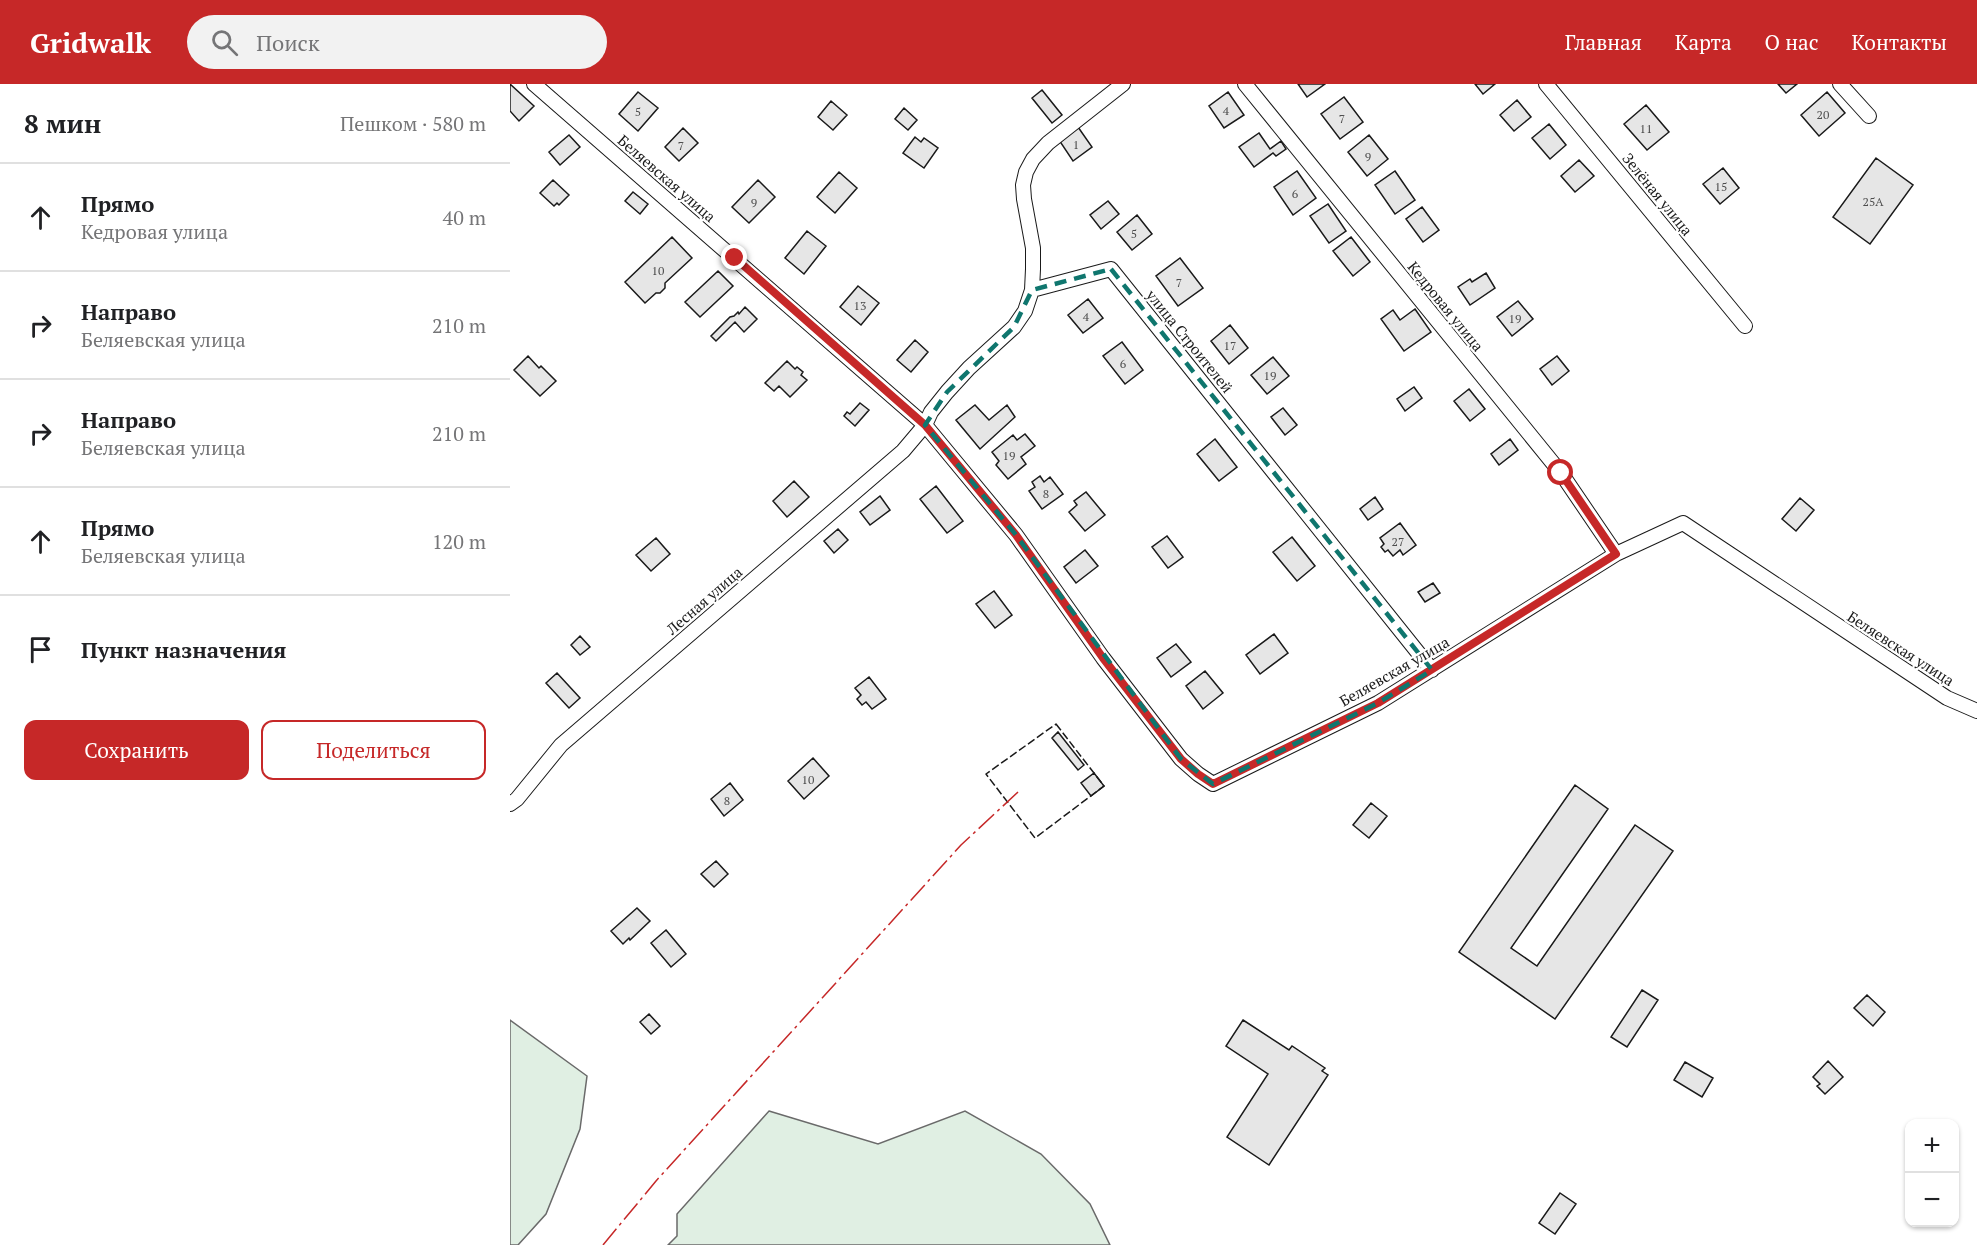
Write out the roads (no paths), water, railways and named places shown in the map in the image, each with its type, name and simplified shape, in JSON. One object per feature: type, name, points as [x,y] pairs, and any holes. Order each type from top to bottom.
[{"type":"street","name":"Беляевская улица","points":[[534,84],[925,425],[1016,535],[1103,658],[1181,759],[1213,784],[1378,703],[1616,554],[1683,523],[1947,698],[1977,711]]},
{"type":"street","points":[[1032,290],[1033,248],[1024,199],[1026,172],[1033,159],[1048,143],[1124,84]]},
{"type":"street","name":"Кедровая улица","points":[[1245,84],[1561,473],[1616,554]]},
{"type":"street","name":"Зелёная улица","points":[[1546,84],[1745,326]]},
{"type":"street","points":[[1840,84],[1869,116]]},
{"type":"street","name":"улица Строителей","points":[[1032,290],[1111,269],[1432,670]]},
{"type":"street","name":"Лесная улица","points":[[510,804],[517,799],[561,745],[903,451],[925,425],[931,412],[947,392],[969,368],[1014,327],[1025,311],[1032,290]]}]
